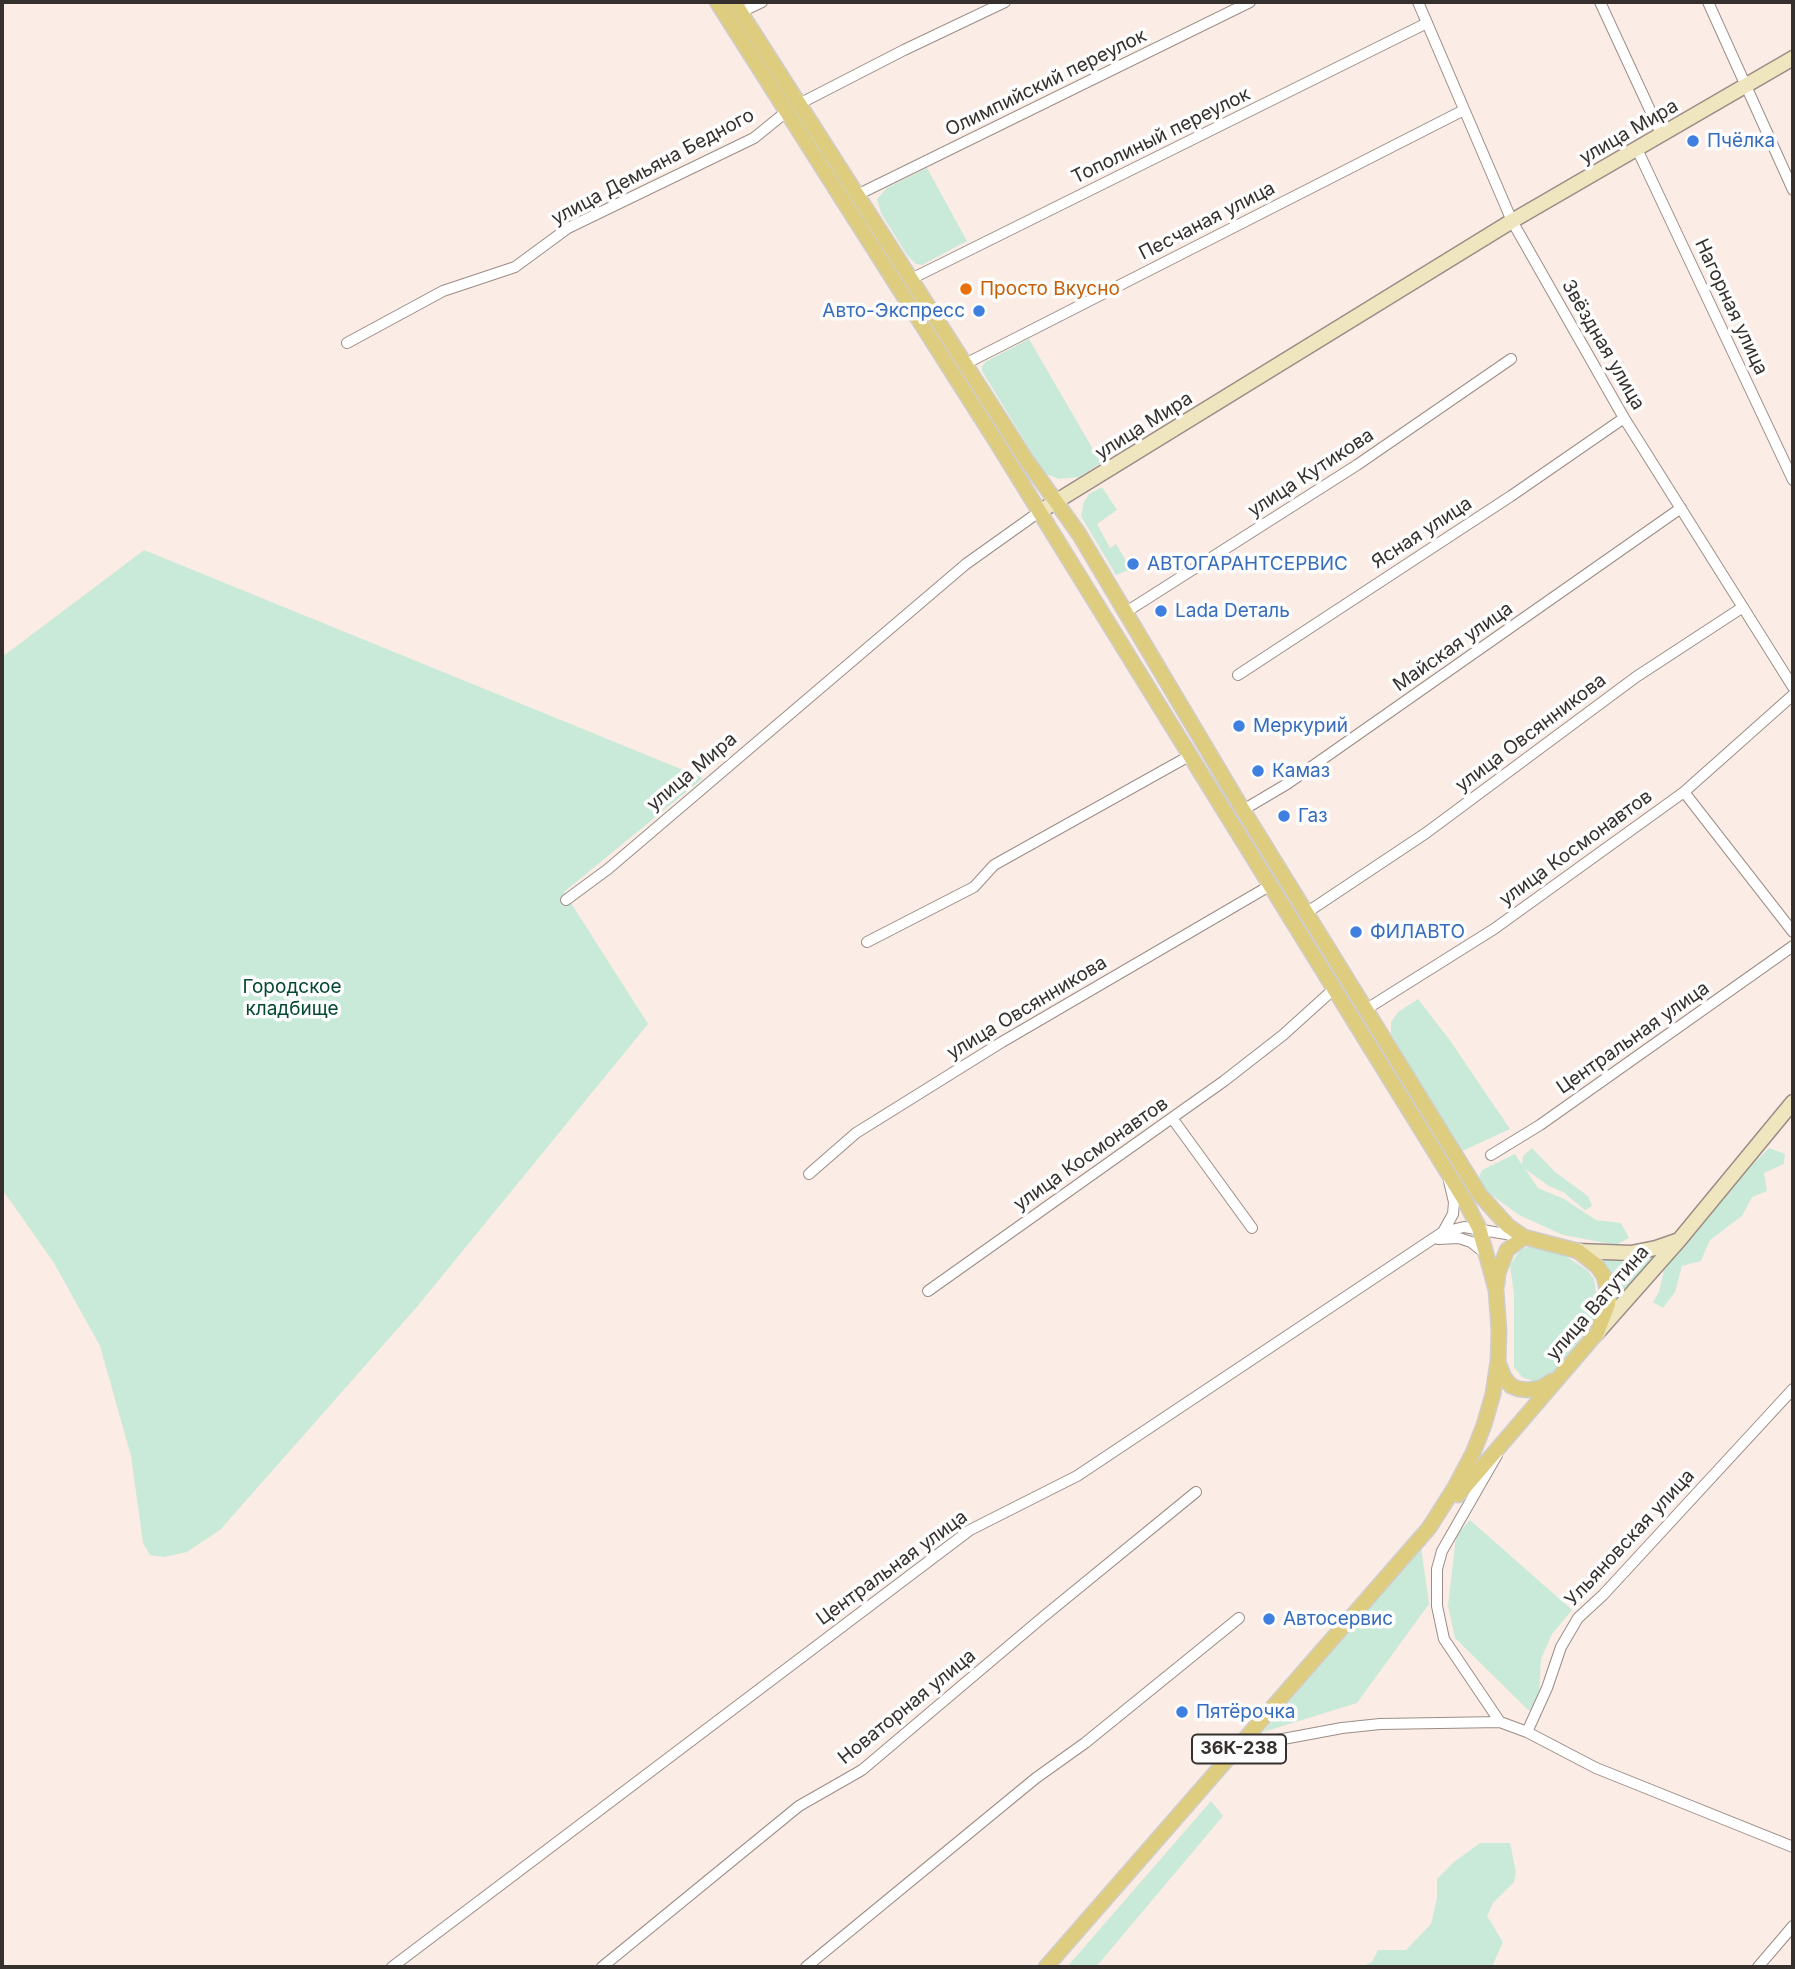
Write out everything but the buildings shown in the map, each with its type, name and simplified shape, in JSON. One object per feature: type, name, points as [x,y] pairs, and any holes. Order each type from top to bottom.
[{"type":"main road","name":"36К-238","points":[[717,2],[1040,512],[1464,1199],[1479,1228],[1496,1290],[1499,1331],[1493,1394],[1473,1453],[1429,1528],[1046,1967]]},
{"type":"main road","points":[[737,7],[1126,612],[1243,810],[1480,1195],[1508,1226],[1524,1237],[1578,1251],[1631,1253],[1680,1239]]},
{"type":"main road","name":"улица Мира","points":[[1040,512],[1512,221],[1793,58]]},
{"type":"main road","name":"улица Ватутина","points":[[1429,1528],[1680,1239],[1793,1102]]},
{"type":"main road","points":[[1496,1290],[1503,1258],[1512,1244],[1524,1237]]},
{"type":"main road","points":[[1578,1251],[1597,1266],[1607,1285],[1608,1304],[1597,1333]]},
{"type":"main road","points":[[1498,1361],[1504,1377],[1511,1386],[1519,1389],[1529,1391],[1541,1388],[1557,1378]]},
{"type":"street","points":[[737,7],[762,2]]},
{"type":"street","points":[[799,104],[1005,2]]},
{"type":"street","name":"Олимпийский переулок","points":[[858,195],[1250,2]]},
{"type":"street","name":"Звёздная улица","points":[[1418,2],[1512,221],[1624,418],[1793,687]]},
{"type":"street","points":[[1600,2],[1662,136]]},
{"type":"street","points":[[1708,2],[1793,190]]},
{"type":"street","name":"Тополиный переулок","points":[[911,279],[1427,23]]},
{"type":"street","name":"Песчаная улица","points":[[965,364],[1464,110]]},
{"type":"street","name":"улица Демьяна Бедного","points":[[347,343],[443,291],[515,267],[568,228],[754,138],[786,112]]},
{"type":"street","name":"Нагорная улица","points":[[1637,149],[1793,480]]},
{"type":"street","name":"улица Кутикова","points":[[1126,612],[1357,466],[1511,359]]},
{"type":"street","name":"Ясная улица","points":[[1238,675],[1511,496],[1624,418]]},
{"type":"street","name":"Майская улица","points":[[1243,810],[1287,783],[1681,508]]},
{"type":"street","name":"улица Мира","points":[[566,900],[608,869],[967,564],[1040,512]]},
{"type":"street","name":"улица Овсянникова","points":[[1306,913],[1426,833],[1636,677],[1743,607]]},
{"type":"street","name":"улица Космонавтов","points":[[1365,1010],[1494,929],[1684,792],[1793,695]]},
{"type":"street","points":[[867,942],[974,887],[994,865],[1191,755]]},
{"type":"street","points":[[1684,792],[1793,932]]},
{"type":"street","name":"улица Овсянникова","points":[[808,1174],[856,1133],[1002,1042],[1271,885]]},
{"type":"street","name":"Центральная улица","points":[[1491,1156],[1540,1125],[1793,946]]},
{"type":"street","name":"улица Космонавтов","points":[[928,1291],[1172,1118],[1283,1035],[1335,988]]},
{"type":"street","points":[[1172,1118],[1252,1228]]},
{"type":"street","points":[[1443,1232],[1453,1214],[1454,1202],[1448,1174]]},
{"type":"street","name":"Центральная улица","points":[[392,1967],[970,1530],[1077,1476],[1443,1232],[1464,1227],[1524,1237]]},
{"type":"street","points":[[1431,1240],[1459,1238],[1471,1242],[1487,1255]]},
{"type":"street","name":"Ульяновская улица","points":[[1527,1732],[1547,1688],[1561,1647],[1578,1618],[1603,1595],[1793,1389]]},
{"type":"street","points":[[1500,1722],[1444,1639],[1437,1606],[1437,1569],[1450,1533],[1489,1474],[1505,1438]]},
{"type":"street","name":"Новаторная улица","points":[[602,1967],[800,1806],[862,1770],[1196,1492]]},
{"type":"street","points":[[806,1967],[1036,1778],[1085,1743],[1239,1618]]},
{"type":"street","points":[[1240,1746],[1380,1724],[1500,1722],[1527,1732],[1596,1768],[1793,1847]]},
{"type":"street","points":[[1758,1967],[1793,1926]]},
{"type":"green space","points":[[927,168],[967,241],[922,265],[916,264],[907,255],[881,213],[877,199],[887,188]]},
{"type":"green space","points":[[1029,339],[1101,463],[1079,477],[1059,479],[1044,473],[982,371],[982,366],[987,361]]},
{"type":"green space","points":[[1102,487],[1117,510],[1097,524],[1110,548],[1116,544],[1131,569],[1116,575],[1081,516],[1089,494]]},
{"type":"green space","name":"Городское кладбище","points":[[144,550],[703,778],[564,892],[648,1024],[416,1308],[220,1530],[187,1552],[164,1557],[150,1555],[143,1543],[131,1456],[100,1346],[54,1263],[2,1189],[2,657]]},
{"type":"green space","points":[[1418,999],[1449,1039],[1510,1129],[1460,1152],[1391,1034],[1391,1022],[1398,1012]]},
{"type":"green space","points":[[1532,1148],[1555,1172],[1588,1196],[1592,1206],[1585,1210],[1563,1192],[1549,1186],[1525,1169],[1538,1188],[1564,1199],[1596,1220],[1621,1223],[1629,1238],[1616,1245],[1563,1235],[1519,1215],[1486,1191],[1478,1180],[1482,1170],[1515,1154],[1522,1165],[1523,1156]]},
{"type":"green space","points":[[1769,1148],[1785,1154],[1784,1164],[1764,1173],[1767,1191],[1752,1197],[1742,1216],[1710,1240],[1701,1261],[1682,1266],[1675,1292],[1663,1308],[1653,1302],[1659,1292],[1664,1270]]},
{"type":"green space","points":[[1532,1246],[1564,1255],[1587,1270],[1594,1279],[1598,1304],[1596,1315],[1588,1329],[1554,1372],[1540,1382],[1522,1377],[1514,1367],[1514,1295],[1510,1265],[1521,1249]]},
{"type":"green space","points":[[1661,1253],[1616,1306],[1617,1287],[1613,1277],[1596,1258]]},
{"type":"green space","points":[[1470,1520],[1572,1610],[1552,1634],[1541,1659],[1538,1714],[1527,1709],[1455,1638],[1448,1606],[1456,1536]]},
{"type":"green space","points":[[1421,1547],[1429,1604],[1357,1703],[1263,1732]]},
{"type":"green space","points":[[1211,1801],[1223,1816],[1096,1967],[1067,1967]]},
{"type":"green space","points":[[1480,1843],[1510,1843],[1516,1872],[1514,1882],[1493,1903],[1487,1916],[1503,1942],[1492,1967],[1361,1967],[1372,1962],[1378,1950],[1406,1950],[1431,1924],[1437,1898],[1437,1879],[1454,1862]]},
{"type":"place","name":"Пчёлка","points":[[1693,141]]},
{"type":"place","name":"Просто Вкусно","points":[[966,289]]},
{"type":"place","name":"Авто-Экспресс","points":[[979,311]]},
{"type":"place","name":"АВТОГАРАНТСЕРВИС","points":[[1133,564]]},
{"type":"place","name":"Lada Dеталь","points":[[1161,611]]},
{"type":"place","name":"Меркурий","points":[[1239,726]]},
{"type":"place","name":"Камаз","points":[[1258,771]]},
{"type":"place","name":"Газ","points":[[1284,816]]},
{"type":"place","name":"ФИЛАВТО","points":[[1356,932]]},
{"type":"place","name":"Автосервис","points":[[1269,1619]]},
{"type":"place","name":"Пятёрочка","points":[[1182,1712]]}]
